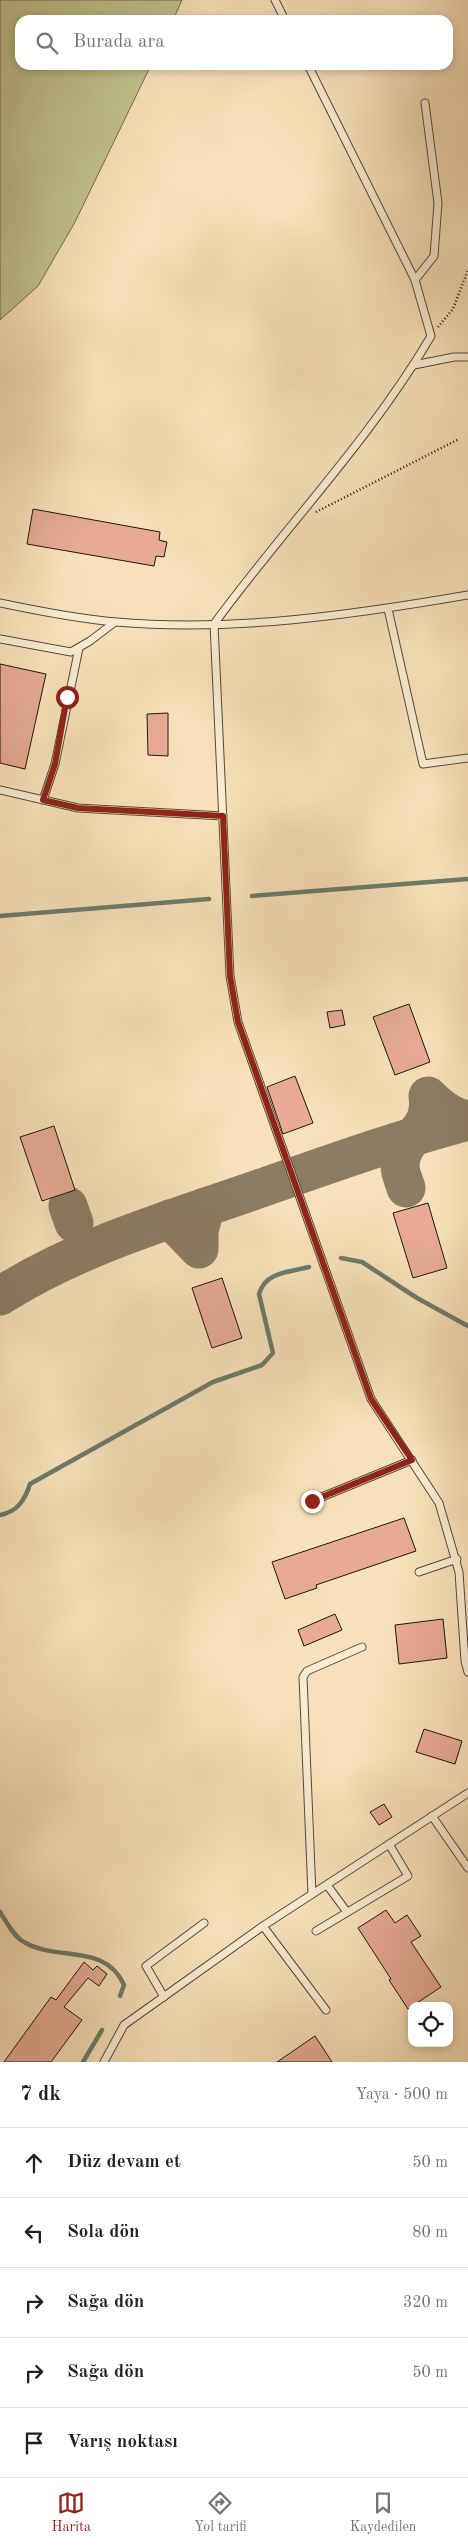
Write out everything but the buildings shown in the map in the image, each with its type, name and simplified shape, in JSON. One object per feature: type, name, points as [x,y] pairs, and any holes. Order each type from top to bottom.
[{"type":"lane","points":[[275,0],[282,15]]},
{"type":"lane","points":[[310,70],[415,280],[431,336],[405,380],[297,522],[214,624],[230,976],[238,1022],[371,1399],[439,1503],[457,1559],[465,1661],[468,1672]]},
{"type":"lane","points":[[415,280],[434,256],[438,203],[425,103]]},
{"type":"lane","points":[[414,365],[454,357],[468,357]]},
{"type":"lane","points":[[0,603],[115,622],[214,624],[345,615],[468,596]]},
{"type":"lane","points":[[388,608],[423,764],[468,758]]},
{"type":"lane","points":[[0,639],[70,652],[79,648],[115,622]]},
{"type":"lane","points":[[43,800],[55,764],[79,648]]},
{"type":"lane","points":[[0,790],[78,808],[223,816]]},
{"type":"lane","points":[[312,1501],[412,1460]]},
{"type":"lane","points":[[419,1572],[457,1559]]},
{"type":"lane","points":[[312,1894],[303,1677],[307,1671],[362,1647]]},
{"type":"lane","points":[[104,2062],[124,2025],[264,1926],[468,1793]]},
{"type":"lane","points":[[432,1816],[468,1868]]},
{"type":"lane","points":[[316,1932],[408,1876],[389,1844]]},
{"type":"lane","points":[[327,1885],[347,1912]]},
{"type":"lane","points":[[164,1997],[146,1966],[204,1923]]},
{"type":"lane","points":[[264,1926],[326,2010]]},
{"type":"path","points":[[431,336],[453,309],[468,270]]},
{"type":"path","points":[[297,522],[459,439]]},
{"type":"green space","points":[[0,0],[182,0],[175,15],[15,15],[15,70],[149,70],[75,222],[38,286],[0,320]]},
{"type":"waterway","points":[[252,896],[468,879]]},
{"type":"waterway","points":[[0,916],[209,899]]},
{"type":"waterway","points":[[341,1258],[362,1262],[417,1298],[468,1326]]},
{"type":"waterway","points":[[0,1515],[11,1511],[20,1504],[30,1484],[213,1382],[262,1365],[273,1353],[259,1294],[262,1287],[272,1277],[279,1274],[309,1267]]},
{"type":"waterway","points":[[0,1912],[14,1933],[24,1942],[37,1948],[79,1955],[105,1963],[116,1972],[124,1985],[120,1996]]},
{"type":"waterway","points":[[83,2062],[102,2030]]},
{"type":"taxiway","points":[[406,1188],[400,1169],[402,1155],[426,1119],[428,1096],[446,1111],[456,1117],[468,1120]]},
{"type":"taxiway","points":[[0,1296],[58,1264],[119,1238],[356,1155],[468,1121]]},
{"type":"taxiway","points":[[68,1206],[74,1223]]},
{"type":"taxiway","points":[[170,1219],[199,1249],[199,1231],[205,1207]]},
{"type":"route","points":[[67,697],[55,764],[43,800],[78,808],[159,814],[223,816],[230,976],[238,1022],[371,1399],[412,1460],[312,1501]]}]
